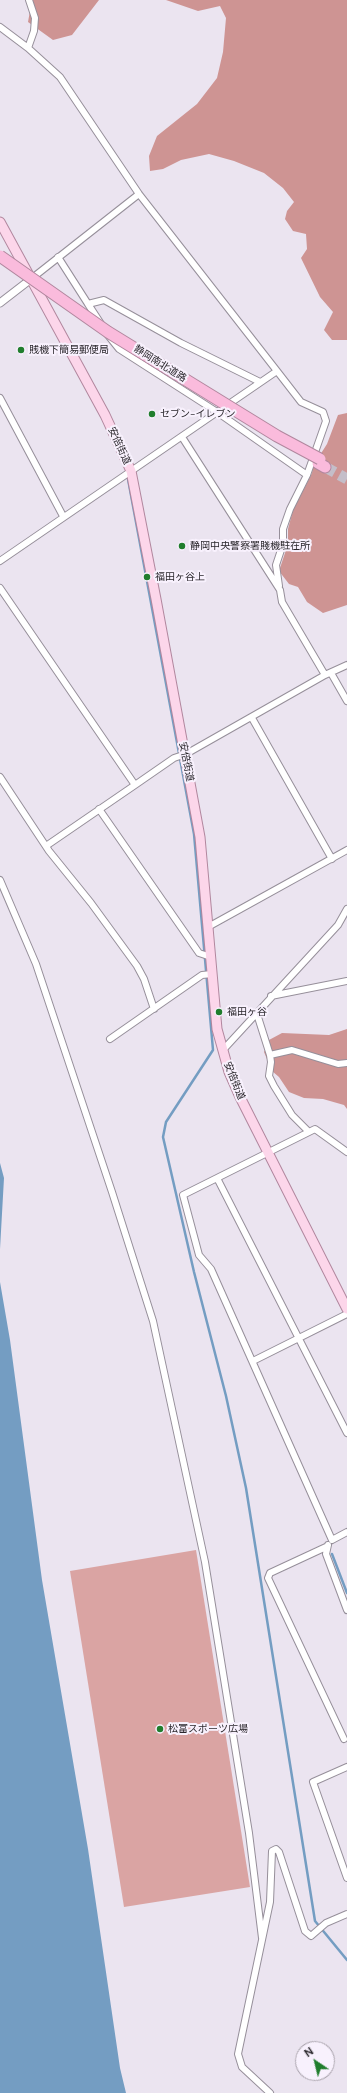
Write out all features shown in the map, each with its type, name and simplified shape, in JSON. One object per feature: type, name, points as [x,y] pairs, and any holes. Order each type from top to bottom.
[{"type":"highway","name":"静岡南北道路","points":[[0,256],[108,332],[322,463],[258,429],[105,336],[0,265]]},
{"type":"main road","name":"安倍街道","points":[[0,222],[105,415],[131,471],[180,730],[186,754],[200,837],[217,1029],[229,1072],[240,1097],[347,1309]]},
{"type":"street","points":[[28,48],[34,31],[35,18],[29,0]]},
{"type":"street","points":[[0,27],[28,48],[60,77],[139,194],[301,402],[323,412],[326,421],[307,475],[290,509],[283,529],[283,544],[276,565],[282,602],[347,701]]},
{"type":"street","points":[[0,302],[139,194]]},
{"type":"street","points":[[58,257],[113,344],[217,412],[307,475]]},
{"type":"street","points":[[88,304],[104,300],[181,343],[260,382]]},
{"type":"street","points":[[0,561],[63,516],[182,437],[277,371]]},
{"type":"street","points":[[0,398],[63,516]]},
{"type":"street","points":[[182,437],[280,590]]},
{"type":"street","points":[[0,588],[135,785]]},
{"type":"street","points":[[46,846],[174,758],[186,754],[328,674],[347,665]]},
{"type":"street","points":[[252,718],[332,859]]},
{"type":"street","points":[[0,777],[46,846],[91,903],[137,966],[144,979],[154,1009]]},
{"type":"street","points":[[99,809],[199,953],[210,957]]},
{"type":"street","points":[[208,927],[347,850]]},
{"type":"street","points":[[0,880],[36,964],[110,1185],[153,1321],[205,1562],[249,1833],[262,1938]]},
{"type":"street","points":[[223,1050],[338,924],[347,909]]},
{"type":"street","points":[[110,1039],[202,976],[212,974]]},
{"type":"street","points":[[271,996],[347,981]]},
{"type":"street","points":[[257,1014],[272,1062],[269,1076],[292,1115],[309,1132]]},
{"type":"street","points":[[270,1055],[292,1050],[333,1063],[347,1063]]},
{"type":"street","points":[[332,1540],[211,1269],[199,1255],[183,1195],[315,1129],[347,1152]]},
{"type":"street","points":[[217,1178],[347,1433]]},
{"type":"street","points":[[253,1361],[298,1337],[347,1314]]},
{"type":"street","points":[[344,1739],[268,1578],[270,1573],[326,1547],[332,1540],[347,1532]]},
{"type":"street","points":[[326,1547],[326,1554],[347,1610]]},
{"type":"street","points":[[347,1767],[313,1782],[347,1878]]},
{"type":"street","points":[[270,2093],[242,2067],[238,2054],[270,1902],[272,1851],[276,1849],[279,1852],[305,1931],[311,1936],[324,1924],[347,1914]]},
{"type":"shaded area","points":[[32,0],[99,0],[72,35],[53,40],[28,22]]},
{"type":"shaded area","points":[[166,0],[347,0],[347,340],[332,340],[324,330],[333,312],[320,297],[301,258],[307,249],[306,234],[293,231],[285,219],[287,211],[294,202],[283,188],[264,173],[234,161],[209,154],[181,160],[163,169],[150,171],[149,156],[157,136],[197,104],[217,78],[223,52],[226,18],[220,6],[198,11]]},
{"type":"shaded area","points":[[347,413],[347,605],[323,613],[307,602],[298,587],[289,584],[279,571],[288,544],[288,529],[293,510],[312,473],[313,466],[327,444],[338,415]]},
{"type":"shaded area","points":[[347,1029],[347,1109],[344,1105],[323,1099],[304,1098],[289,1092],[279,1077],[272,1071],[264,1052],[269,1040],[282,1033],[329,1035]]},
{"type":"shaded area","name":"松富スポーツ広場","points":[[196,1550],[250,1887],[124,1907],[70,1571]]},
{"type":"water","points":[[0,1163],[4,1178],[0,1249]]},
{"type":"water","points":[[0,1282],[10,1340],[42,1580],[88,1849],[120,2068],[126,2093],[0,2093]]},
{"type":"waterway","points":[[128,479],[194,834],[213,1050],[166,1122],[163,1137],[194,1272],[226,1396],[246,1488],[315,1921],[347,1960]]},
{"type":"waterway","points":[[332,1554],[347,1593]]},
{"type":"tunnel","points":[[325,467],[347,479]]},
{"type":"place","name":"賎機下簡易郵便局","points":[[21,350]]},
{"type":"place","name":"セブン-イレブン","points":[[152,414]]},
{"type":"place","name":"静岡中央警察署賤機駐在所","points":[[182,546]]},
{"type":"place","name":"福田ヶ谷上","points":[[147,577]]},
{"type":"place","name":"福田ヶ谷","points":[[219,1012]]},
{"type":"place","name":"松富スポーツ広場","points":[[160,1729]]}]
